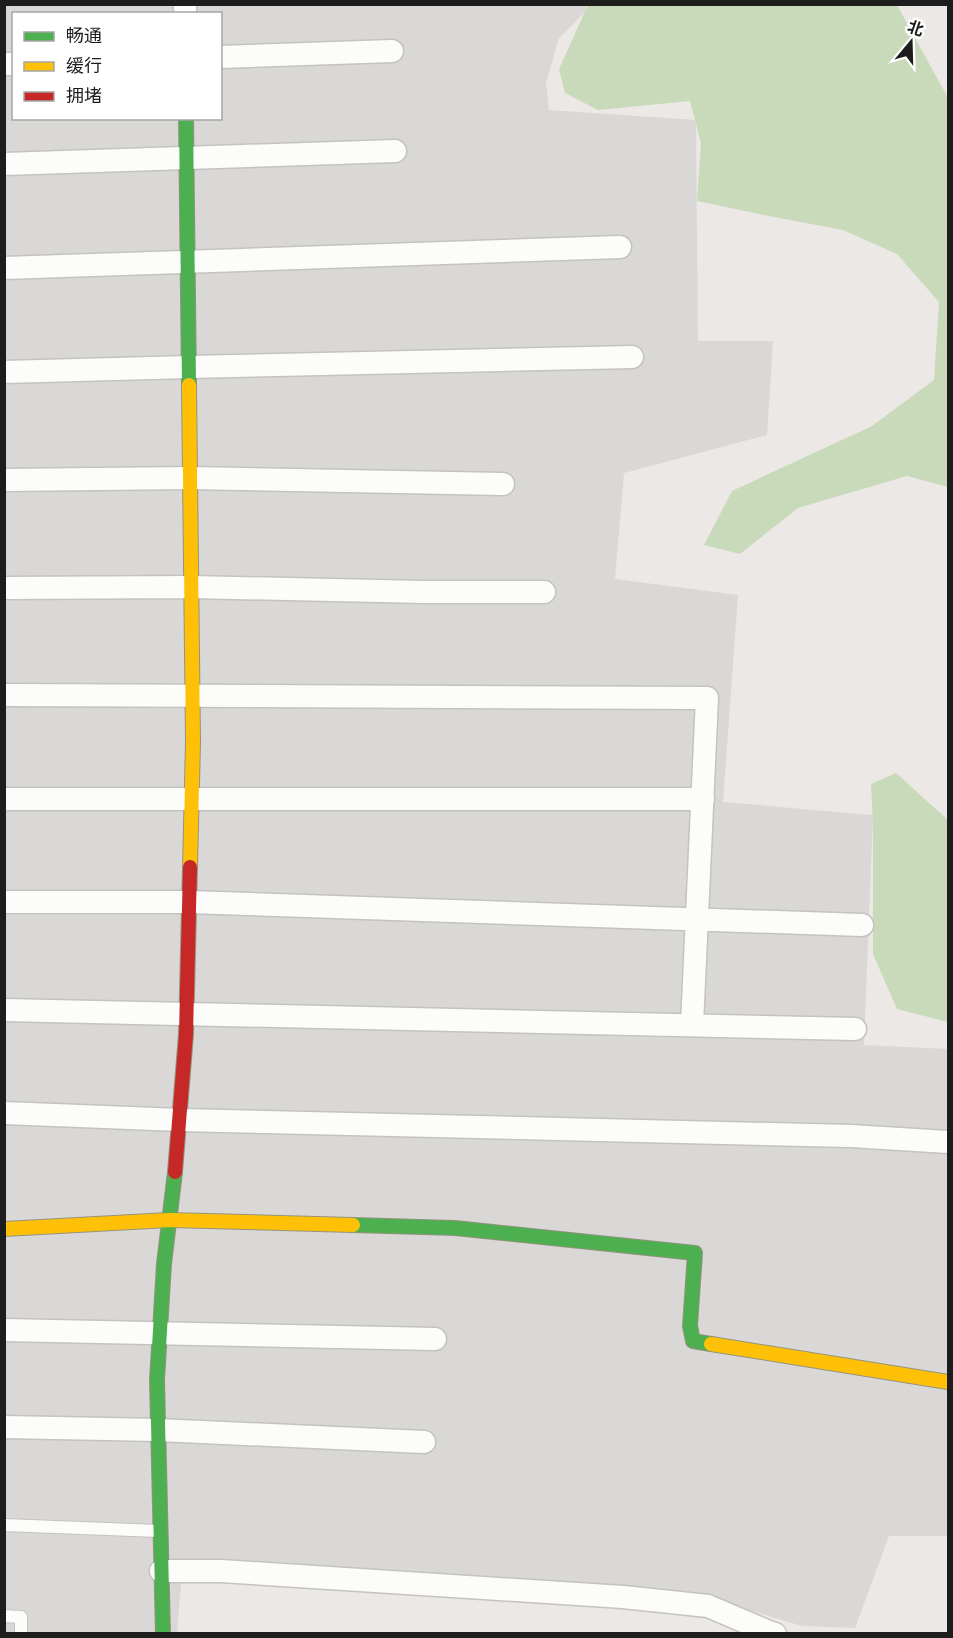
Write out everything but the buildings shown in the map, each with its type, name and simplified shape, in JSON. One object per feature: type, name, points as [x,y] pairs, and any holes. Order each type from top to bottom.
[{"type":"street","points":[[222,57],[392,51]]},
{"type":"street","points":[[163,1634],[157,1380],[164,1264],[180,1120],[186,1013],[191,799],[186,120]]},
{"type":"street","points":[[4,164],[395,151]]},
{"type":"street","points":[[4,268],[620,246]]},
{"type":"street","points":[[4,372],[632,357]]},
{"type":"street","points":[[4,480],[190,478],[503,484]]},
{"type":"street","points":[[4,588],[191,587],[544,592]]},
{"type":"street","points":[[4,695],[707,698],[692,1025]]},
{"type":"street","points":[[4,799],[703,800]]},
{"type":"street","points":[[4,902],[189,902],[862,925]]},
{"type":"street","points":[[4,1010],[855,1029]]},
{"type":"street","points":[[4,1113],[180,1120],[851,1136],[948,1142]]},
{"type":"street","points":[[4,1229],[169,1220],[455,1228],[695,1253],[690,1326],[693,1341],[948,1382]]},
{"type":"street","points":[[4,1330],[435,1339]]},
{"type":"street","points":[[4,1427],[158,1430],[424,1442]]},
{"type":"street","points":[[161,1571],[221,1571],[708,1606],[776,1634]]},
{"type":"lane","points":[[4,1525],[160,1531]]},
{"type":"lane","points":[[4,1616],[21,1617],[21,1634]]},
{"type":"shaded area","points":[[5,5],[586,5],[586,11],[559,38],[546,83],[549,110],[696,120],[698,341],[773,341],[767,435],[624,473],[615,579],[738,595],[723,802],[873,815],[864,1045],[948,1049],[948,1536],[889,1536],[855,1628],[802,1626],[689,1592],[183,1559],[177,1633],[5,1634]]},
{"type":"green space","points":[[588,5],[897,5],[948,98],[948,487],[907,476],[798,508],[740,554],[704,545],[732,491],[872,426],[934,380],[939,302],[897,254],[843,230],[697,201],[701,143],[690,101],[598,110],[565,93],[559,69]]},
{"type":"green space","points":[[896,773],[948,820],[948,1022],[897,1009],[873,954],[871,784]]},
{"type":"traffic: fast","points":[[186,120],[189,385]]},
{"type":"traffic: fast","points":[[163,1634],[157,1380],[164,1264],[175,1172]]},
{"type":"traffic: fast","points":[[353,1225],[455,1228],[695,1253],[690,1326],[693,1341],[711,1344]]},
{"type":"traffic: slow","points":[[189,385],[193,742],[190,867]]},
{"type":"traffic: slow","points":[[4,1229],[169,1220],[353,1225]]},
{"type":"traffic: slow","points":[[711,1344],[948,1382]]},
{"type":"traffic: jam","points":[[175,1172],[186,1034],[190,867]]}]
